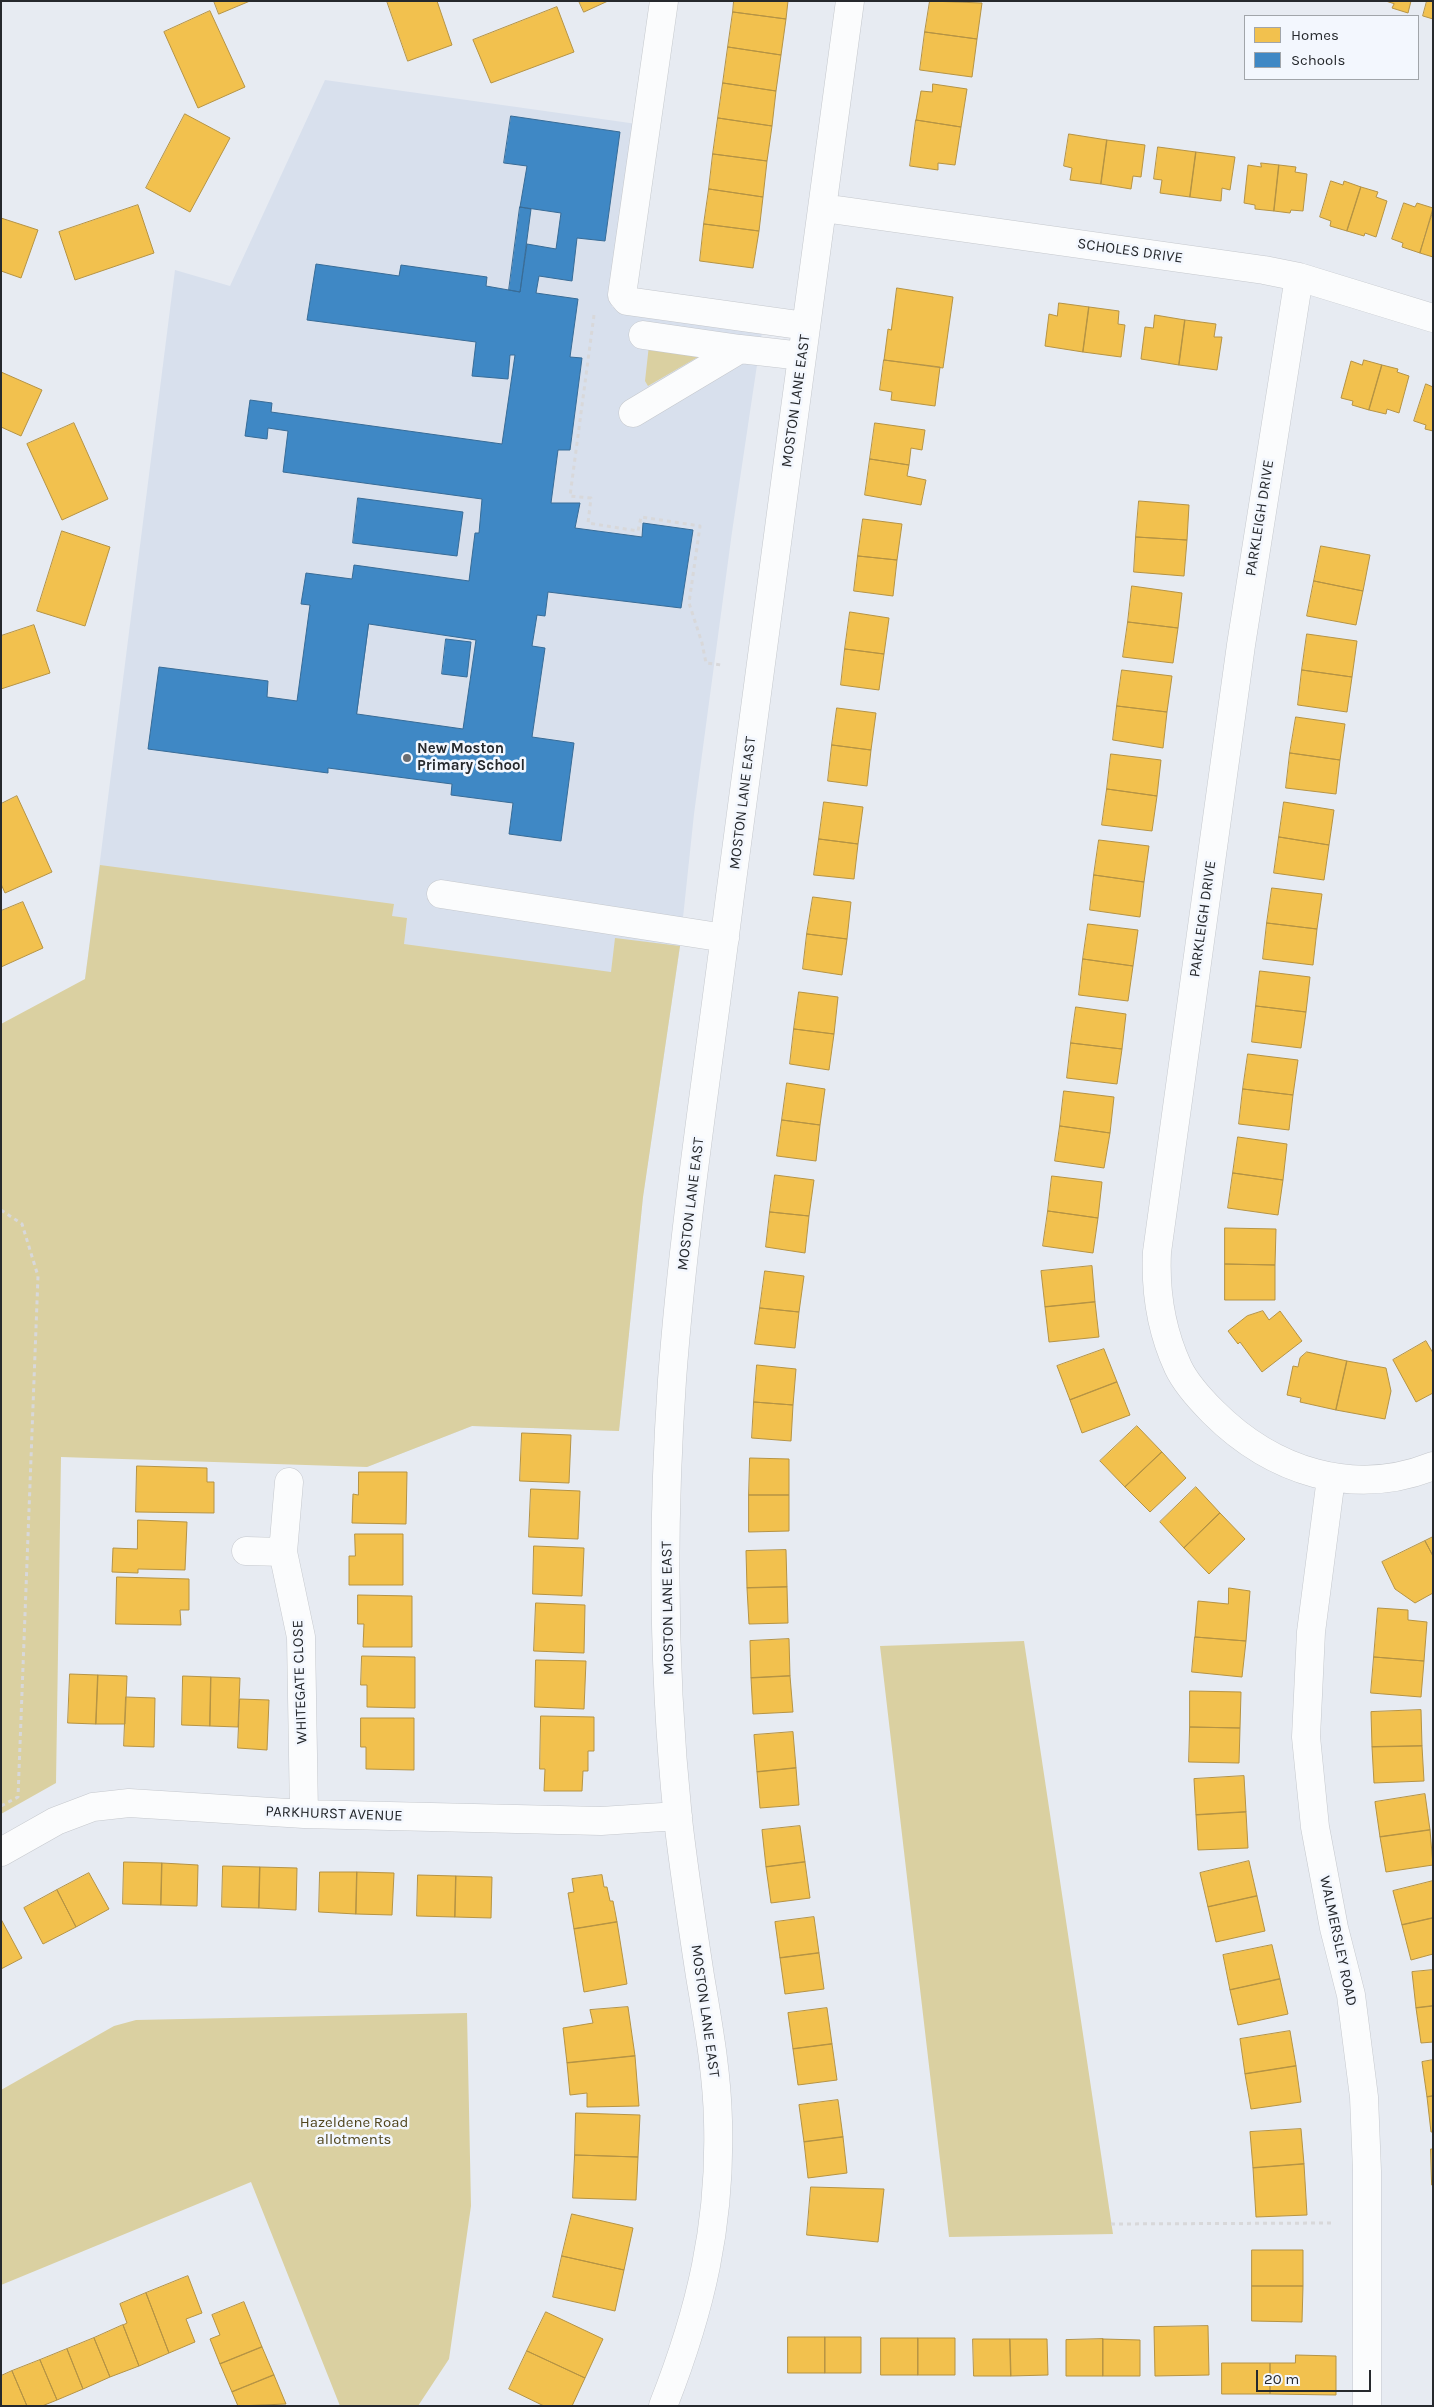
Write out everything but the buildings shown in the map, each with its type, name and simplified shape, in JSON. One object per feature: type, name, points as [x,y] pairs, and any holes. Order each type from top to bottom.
[{"type":"street","points":[[664,1],[622,295],[627,301],[806,326]]},
{"type":"street","name":"MOSTON LANE EAST","points":[[662,2406],[690,2333],[710,2256],[718,2184],[718,2119],[713,2052],[692,1924],[678,1816],[668,1672],[667,1505],[672,1379],[691,1203],[725,938],[850,1]]},
{"type":"street","name":"SCHOLES DRIVE","points":[[822,208],[1219,263],[1298,277],[1433,318]]},
{"type":"street","name":"PARKLEIGH DRIVE","points":[[1298,277],[1241,645],[1158,1242],[1156,1280],[1159,1309],[1166,1337],[1179,1369],[1198,1397],[1248,1442],[1272,1458],[1331,1478],[1382,1478],[1419,1471],[1433,1466]]},
{"type":"street","points":[[643,335],[802,356]]},
{"type":"street","points":[[634,413],[740,349]]},
{"type":"street","points":[[441,894],[725,938]]},
{"type":"street","name":"WALMERSLEY ROAD","points":[[1331,1478],[1311,1632],[1306,1737],[1314,1827],[1334,1928],[1351,1995],[1361,2071],[1367,2171],[1368,2406]]},
{"type":"street","name":"WHITEGATE CLOSE","points":[[289,1482],[283,1552],[301,1637],[304,1814]]},
{"type":"street","points":[[246,1551],[283,1552]]},
{"type":"street","name":"PARKHURST AVENUE","points":[[1,1852],[56,1821],[93,1807],[129,1803],[304,1814],[601,1821],[678,1816]]},
{"type":"path","points":[[594,309],[570,496],[591,498],[588,524],[638,531],[640,516],[700,526],[689,603],[702,643],[706,663],[721,665]]},
{"type":"path","points":[[1,1210],[22,1224],[38,1276],[18,1798],[1,1806]]},
{"type":"path","points":[[1111,2224],[1367,2223]]},
{"type":"shaded area","name":"New Moston Primary School","points":[[325,80],[637,124],[612,307],[763,325],[732,532],[694,814],[680,946],[643,1197],[619,1431],[472,1426],[367,1467],[85,979],[175,270],[230,286]]},
{"type":"green space","points":[[649,345],[703,354],[648,386],[645,381]]},
{"type":"green space","points":[[100,865],[394,904],[392,916],[407,918],[404,944],[611,972],[615,938],[680,946],[643,1197],[619,1431],[472,1426],[367,1467],[61,1457],[56,1783],[1,1814],[1,1024],[85,979]]},
{"type":"green space","points":[[1024,1641],[1113,2234],[949,2237],[880,1646]]},
{"type":"green space","name":"Hazeldene Road allotments","points":[[467,2013],[471,2206],[449,2359],[418,2406],[340,2406],[251,2182],[1,2285],[1,2090],[114,2026],[136,2020]]},
{"type":"place","name":"New Moston Primary School","points":[[407,758]]}]
